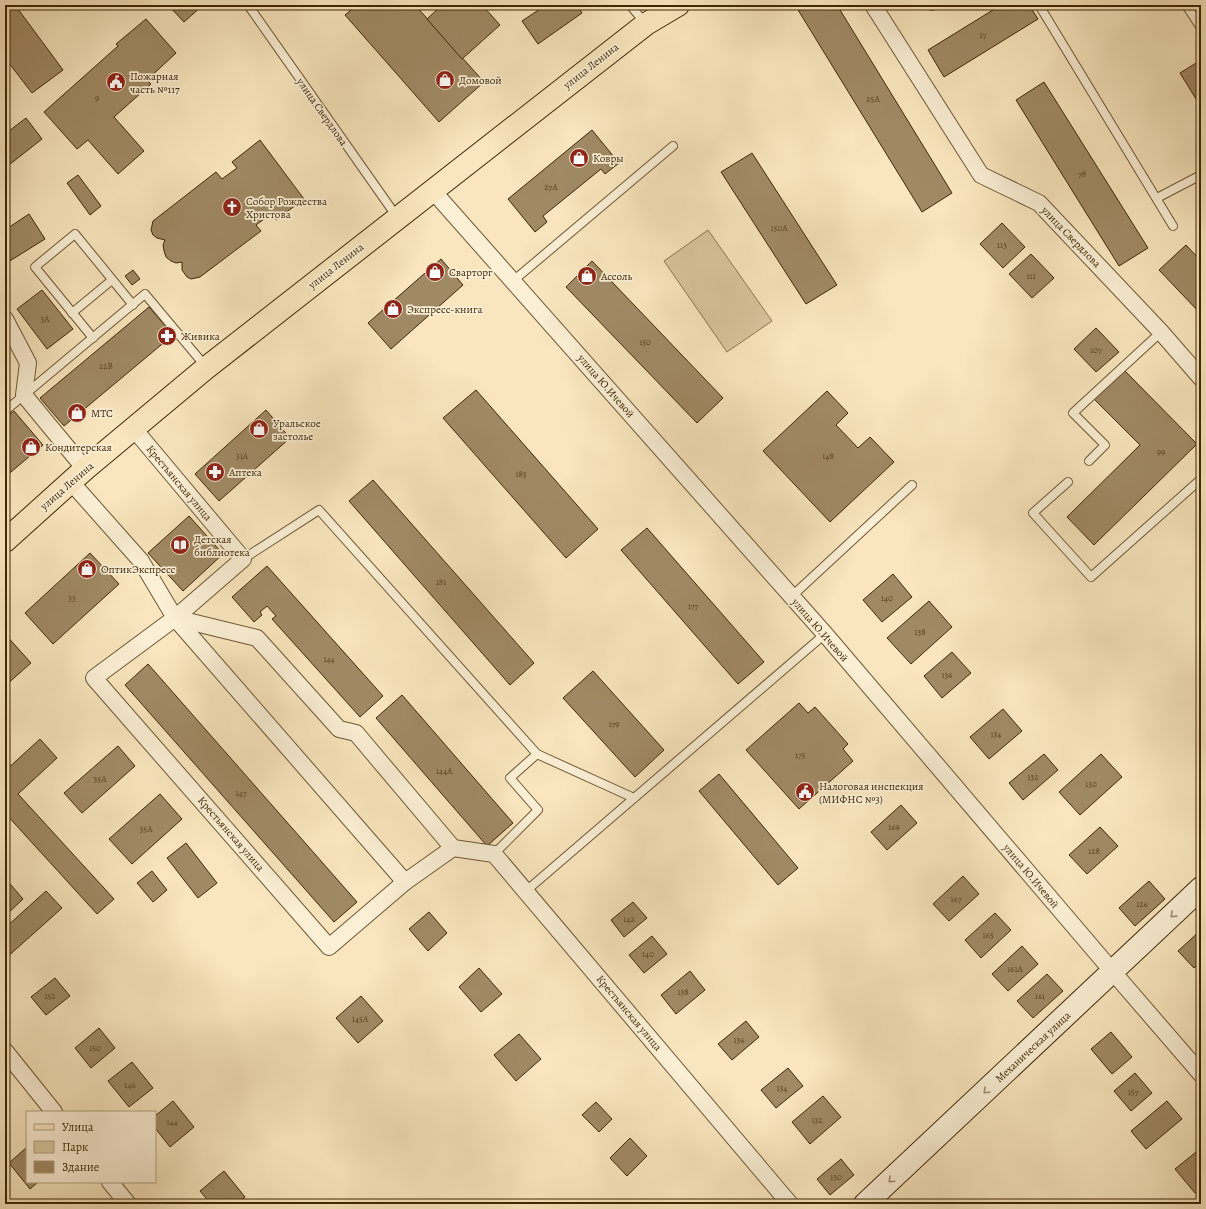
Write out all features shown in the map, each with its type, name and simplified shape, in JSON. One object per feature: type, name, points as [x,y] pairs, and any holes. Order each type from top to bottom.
[{"type":"main road","name":"улица Ленина","points":[[5,541],[78,476],[206,368],[646,24],[678,5]]},
{"type":"street","name":"улица Свердлова","points":[[873,5],[981,175],[1039,203],[1161,332],[1201,378]]},
{"type":"street","name":"улица Ю.Ичевой","points":[[433,191],[825,634],[1201,1074]]},
{"type":"street","points":[[5,319],[28,363],[24,395],[78,476],[141,562],[175,618],[405,882]]},
{"type":"street","name":"Крестьянская улица","points":[[134,429],[243,559],[175,618],[94,678],[330,947],[405,882],[453,848]]},
{"type":"street","points":[[175,618],[256,638],[339,729],[356,733],[453,848],[494,854]]},
{"type":"street","name":"Крестьянская улица","points":[[494,854],[790,1204]]},
{"type":"street","name":"Механическая улица","points":[[865,1204],[1201,888]]},
{"type":"street","points":[[5,1051],[53,1111]]},
{"type":"street","points":[[111,1183],[128,1204]]},
{"type":"lane","name":"улица Свердлова","points":[[248,5],[398,218]]},
{"type":"lane","points":[[630,5],[646,24]]},
{"type":"lane","points":[[1039,5],[1173,226]]},
{"type":"lane","points":[[1186,5],[1201,28]]},
{"type":"lane","points":[[513,281],[673,146]]},
{"type":"lane","points":[[1157,198],[1201,175]]},
{"type":"lane","points":[[93,338],[35,267],[75,234],[133,305]]},
{"type":"lane","points":[[72,313],[112,280]]},
{"type":"lane","points":[[5,411],[145,294],[206,368]]},
{"type":"lane","points":[[1089,461],[1105,445],[1073,413],[1161,332]]},
{"type":"lane","points":[[1068,482],[1033,513],[1091,578],[1201,479]]},
{"type":"lane","points":[[791,597],[912,485]]},
{"type":"lane","points":[[243,559],[319,510],[537,754],[634,798]]},
{"type":"lane","points":[[526,891],[825,634]]},
{"type":"lane","points":[[494,854],[538,810],[510,778],[537,754]]},
{"type":"green space","points":[[708,230],[772,321],[727,352],[664,261]]},
{"type":"building","points":[[5,5],[15,5],[63,70],[32,93],[5,58]]},
{"type":"building","points":[[168,5],[203,5],[184,22]]},
{"type":"building","points":[[357,5],[415,5],[484,82],[439,122],[345,15]]},
{"type":"building","points":[[442,5],[482,5],[500,25],[462,59],[427,19]]},
{"type":"building","points":[[546,5],[577,5],[582,13],[538,44],[522,21]]},
{"type":"building","points":[[795,5],[837,5],[952,193],[922,212]]},
{"type":"building","points":[[1001,5],[1029,5],[1038,19],[944,77],[928,50]]},
{"type":"building","points":[[146,19],[176,53],[147,80],[151,84],[114,117],[144,151],[118,174],[88,140],[77,149],[44,112],[118,46],[116,44]]},
{"type":"building","points":[[1201,60],[1201,107],[1180,73]]},
{"type":"building","points":[[1044,82],[1148,248],[1119,266],[1016,100]]},
{"type":"building","points":[[26,118],[42,139],[5,168],[5,134]]},
{"type":"building","points":[[592,130],[619,163],[605,174],[601,169],[543,216],[547,222],[535,232],[508,199]]},
{"type":"building","name":"Собор Рождества Христова","points":[[260,140],[304,199],[276,220],[271,214],[256,225],[261,231],[200,277],[191,279],[187,277],[182,270],[182,262],[176,263],[166,257],[163,245],[165,240],[157,238],[153,235],[151,230],[153,221],[216,172],[222,179],[237,168],[232,162]]},
{"type":"building","points":[[752,153],[837,285],[806,304],[721,172]]},
{"type":"building","points":[[78,175],[101,206],[90,215],[67,183]]},
{"type":"building","points":[[29,214],[45,239],[5,264],[5,230]]},
{"type":"building","points":[[1002,223],[1025,247],[1003,268],[980,244]]},
{"type":"building","points":[[1186,245],[1201,261],[1201,308],[1198,311],[1159,270]]},
{"type":"building","points":[[1031,254],[1054,278],[1032,298],[1009,274]]},
{"type":"building","points":[[441,259],[463,285],[391,349],[368,323]]},
{"type":"building","points":[[592,261],[723,398],[697,423],[566,287]]},
{"type":"building","points":[[133,270],[140,279],[132,285],[125,276]]},
{"type":"building","points":[[42,290],[73,329],[47,349],[17,309]]},
{"type":"building","points":[[149,307],[173,335],[64,426],[40,398]]},
{"type":"building","points":[[1096,328],[1119,352],[1096,372],[1074,349]]},
{"type":"building","points":[[1124,370],[1197,444],[1094,545],[1067,517],[1140,445],[1094,399]]},
{"type":"building","points":[[476,390],[598,529],[566,558],[443,418]]},
{"type":"building","points":[[827,391],[848,413],[836,425],[858,448],[870,437],[894,462],[830,522],[763,451]]},
{"type":"building","points":[[266,410],[290,438],[219,501],[195,474]]},
{"type":"building","points":[[14,411],[43,445],[5,477],[5,418]]},
{"type":"building","points":[[373,480],[534,663],[510,685],[349,501]]},
{"type":"building","points":[[189,516],[223,554],[183,591],[148,553]]},
{"type":"building","points":[[647,528],[764,662],[738,684],[621,550]]},
{"type":"building","points":[[90,553],[119,584],[53,644],[25,613]]},
{"type":"building","points":[[267,566],[383,696],[360,717],[272,619],[276,616],[267,606],[260,612],[262,615],[254,622],[232,597]]},
{"type":"building","points":[[893,574],[912,597],[882,622],[863,600]]},
{"type":"building","points":[[929,601],[952,627],[911,664],[887,638]]},
{"type":"building","points":[[5,634],[31,663],[5,686]]},
{"type":"building","points":[[952,652],[971,673],[942,698],[924,676]]},
{"type":"building","points":[[148,664],[357,902],[334,922],[125,685]]},
{"type":"building","points":[[593,671],[664,750],[635,777],[563,698]]},
{"type":"building","points":[[402,695],[513,823],[487,846],[376,718]]},
{"type":"building","points":[[799,703],[808,713],[815,707],[848,744],[843,749],[853,761],[799,809],[746,750]]},
{"type":"building","points":[[1003,709],[1022,731],[989,759],[970,737]]},
{"type":"building","points":[[40,739],[57,758],[18,794],[114,899],[97,914],[5,813],[5,771]]},
{"type":"building","points":[[118,746],[135,766],[82,813],[64,793]]},
{"type":"building","points":[[1044,754],[1058,770],[1023,800],[1009,783]]},
{"type":"building","points":[[1101,754],[1122,777],[1080,815],[1059,792]]},
{"type":"building","points":[[719,774],[798,868],[778,885],[699,791]]},
{"type":"building","points":[[160,794],[182,819],[132,864],[109,839]]},
{"type":"building","points":[[901,805],[917,823],[887,850],[871,832]]},
{"type":"building","points":[[1100,827],[1118,846],[1087,874],[1069,855]]},
{"type":"building","points":[[186,843],[217,883],[198,898],[167,858]]},
{"type":"building","points":[[152,871],[167,890],[153,902],[137,883]]},
{"type":"building","points":[[963,876],[979,894],[949,921],[933,904]]},
{"type":"building","points":[[5,878],[23,899],[5,916]]},
{"type":"building","points":[[1149,881],[1165,899],[1135,926],[1119,908]]},
{"type":"building","points":[[46,891],[62,908],[5,959],[5,928]]},
{"type":"building","points":[[633,902],[647,918],[624,937],[611,920]]},
{"type":"building","points":[[429,912],[447,933],[428,951],[409,929]]},
{"type":"building","points":[[995,913],[1011,930],[981,958],[965,940]]},
{"type":"building","points":[[1201,930],[1201,962],[1194,968],[1178,951]]},
{"type":"building","points":[[652,936],[667,954],[644,973],[629,955]]},
{"type":"building","points":[[1022,946],[1038,964],[1008,991],[992,974]]},
{"type":"building","points":[[479,968],[502,994],[481,1012],[459,987]]},
{"type":"building","points":[[690,971],[705,990],[676,1014],[661,995]]},
{"type":"building","points":[[1047,974],[1063,991],[1033,1018],[1017,1001]]},
{"type":"building","points":[[55,978],[70,996],[46,1015],[31,997]]},
{"type":"building","points":[[361,996],[383,1021],[358,1043],[336,1018]]},
{"type":"building","points":[[746,1021],[759,1037],[732,1060],[718,1044]]},
{"type":"building","points":[[99,1028],[115,1048],[91,1068],[75,1048]]},
{"type":"building","points":[[1111,1032],[1132,1057],[1112,1074],[1091,1049]]},
{"type":"building","points":[[519,1034],[541,1059],[516,1081],[494,1055]]},
{"type":"building","points":[[132,1062],[153,1088],[129,1107],[108,1081]]},
{"type":"building","points":[[788,1068],[803,1086],[776,1108],[761,1090]]},
{"type":"building","points":[[1135,1073],[1152,1093],[1131,1111],[1114,1091]]},
{"type":"building","points":[[823,1096],[841,1117],[810,1144],[792,1122]]},
{"type":"building","points":[[173,1101],[194,1127],[170,1147],[156,1129],[156,1115]]},
{"type":"building","points":[[1167,1101],[1182,1119],[1146,1149],[1131,1131]]},
{"type":"building","points":[[596,1102],[612,1119],[599,1132],[582,1115]]},
{"type":"building","points":[[630,1138],[647,1156],[627,1176],[610,1158]]},
{"type":"building","points":[[26,1148],[26,1183],[37,1183],[30,1189],[9,1163]]},
{"type":"building","points":[[1201,1148],[1201,1188],[1195,1193],[1175,1169]]},
{"type":"building","points":[[841,1159],[854,1175],[830,1195],[817,1179]]},
{"type":"building","points":[[224,1171],[245,1197],[236,1204],[211,1204],[200,1191]]},
{"type":"place","name":"Домовой","points":[[445,80]]},
{"type":"place","name":"Пожарная часть №117","points":[[116,82]]},
{"type":"place","name":"Ковры","points":[[579,158]]},
{"type":"place","name":"Собор Рождества Христова","points":[[232,207]]},
{"type":"place","name":"Сварторг","points":[[435,272]]},
{"type":"place","name":"Ассоль","points":[[587,276]]},
{"type":"place","name":"Экспресс-книга","points":[[393,309]]},
{"type":"place","name":"Живика","points":[[167,336]]},
{"type":"place","name":"МТС","points":[[77,413]]},
{"type":"place","name":"Уральское застолье","points":[[259,429]]},
{"type":"place","name":"Кондитерская","points":[[31,447]]},
{"type":"place","name":"Аптека","points":[[215,472]]},
{"type":"place","name":"Детская библиотека","points":[[180,545]]},
{"type":"place","name":"ОптикЭкспресс","points":[[87,569]]},
{"type":"place","name":"Налоговая инспекция (МИФНС №3)","points":[[805,792]]}]
